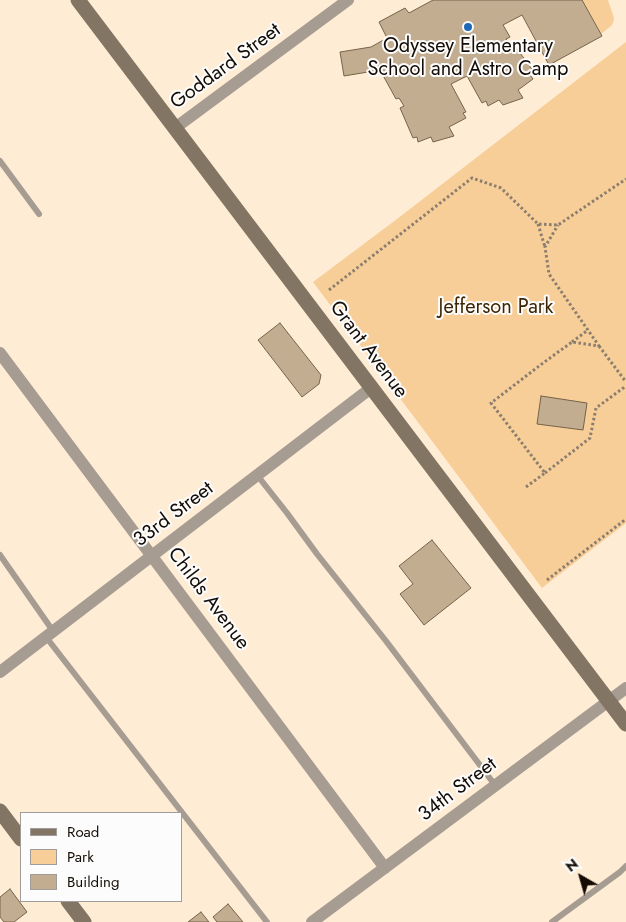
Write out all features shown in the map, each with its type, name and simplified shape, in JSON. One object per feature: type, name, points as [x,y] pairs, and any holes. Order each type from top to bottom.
[{"type":"street","name":"Grant Avenue","points":[[78,0],[626,724]]},
{"type":"street","name":"Goddard Street","points":[[175,128],[348,0]]},
{"type":"street","name":"Childs Avenue","points":[[0,353],[385,868]]},
{"type":"street","name":"33rd Street","points":[[0,672],[371,388]]},
{"type":"street","name":"34th Street","points":[[312,922],[626,688]]},
{"type":"street","points":[[0,811],[20,838]]},
{"type":"street","points":[[69,902],[84,922]]},
{"type":"lane","points":[[0,161],[39,214]]},
{"type":"lane","points":[[257,475],[496,785]]},
{"type":"lane","points":[[0,555],[49,634],[267,922]]},
{"type":"lane","points":[[552,922],[626,866]]},
{"type":"path","points":[[329,290],[472,178],[501,188],[538,224],[545,247],[549,274],[626,382]]},
{"type":"path","points":[[545,247],[558,225],[626,179]]},
{"type":"path","points":[[538,224],[558,225]]},
{"type":"path","points":[[545,473],[491,403],[588,330]]},
{"type":"path","points":[[572,342],[599,346]]},
{"type":"path","points":[[526,487],[590,438],[596,408],[626,386]]},
{"type":"path","points":[[547,580],[626,519]]},
{"type":"green space","points":[[582,0],[608,0],[614,18],[613,23],[601,34]]},
{"type":"green space","name":"Jefferson Park","points":[[626,42],[626,523],[542,588],[313,282]]},
{"type":"building","name":"Odyssey Elementary School and Astro Camp","points":[[433,0],[582,0],[602,36],[549,65],[522,15],[503,25],[510,37],[506,39],[511,47],[515,46],[534,72],[530,75],[533,79],[518,90],[523,98],[503,105],[499,100],[488,106],[486,101],[482,103],[467,76],[451,84],[466,112],[463,113],[466,118],[449,127],[454,136],[433,142],[431,137],[418,142],[417,137],[413,138],[400,108],[404,106],[399,98],[396,99],[380,70],[344,76],[340,52],[371,47],[387,38],[379,22],[405,8],[409,13]]},
{"type":"building","points":[[280,323],[321,375],[319,384],[302,397],[258,340]]},
{"type":"building","points":[[541,396],[587,403],[583,430],[537,424]]},
{"type":"building","points":[[432,540],[471,588],[424,625],[400,594],[413,584],[399,566]]},
{"type":"building","points":[[10,889],[27,912],[14,922],[4,922],[0,917],[0,897]]},
{"type":"building","points":[[228,904],[243,922],[217,922],[213,917]]},
{"type":"building","points":[[201,912],[209,922],[188,922]]},
{"type":"place","name":"Odyssey Elementary School and Astro Camp","points":[[468,27]]}]
